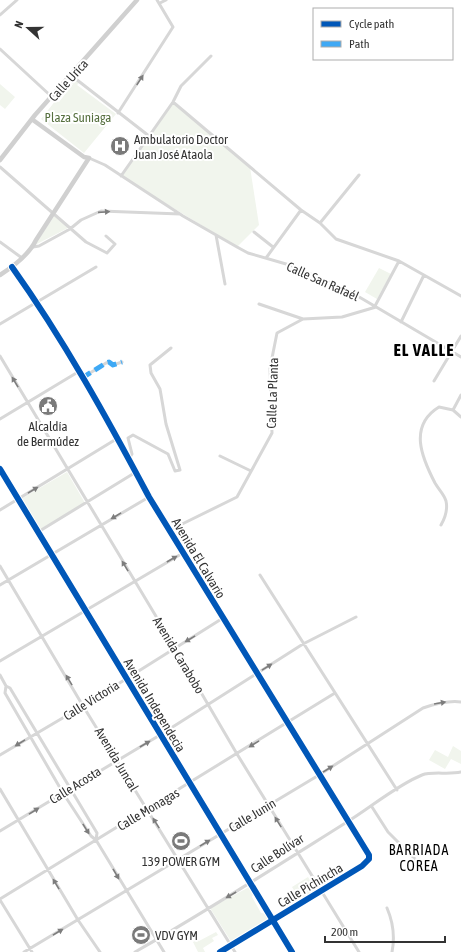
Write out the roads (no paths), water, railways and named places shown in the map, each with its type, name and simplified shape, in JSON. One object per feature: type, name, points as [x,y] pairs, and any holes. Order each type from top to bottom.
[{"type":"main road","name":"Calle Urica","points":[[0,160],[52,97],[72,76],[137,0]]},
{"type":"main road","points":[[0,275],[12,267],[34,247],[36,240],[55,213],[89,158],[84,157],[33,120]]},
{"type":"street","points":[[0,15],[17,0]]},
{"type":"street","points":[[118,112],[173,26],[157,0]]},
{"type":"street","points":[[160,3],[166,0]]},
{"type":"street","points":[[0,49],[52,97]]},
{"type":"street","points":[[121,176],[173,102],[180,86],[211,56]]},
{"type":"street","points":[[72,76],[149,136]]},
{"type":"street","points":[[173,102],[301,210],[320,223],[336,239],[399,261],[461,296]]},
{"type":"street","name":"Calle San Rafaél","points":[[89,158],[248,253],[293,266],[349,291],[461,357]]},
{"type":"street","points":[[0,167],[55,213],[70,229],[86,242],[107,253],[115,244],[106,236]]},
{"type":"street","points":[[320,223],[359,175]]},
{"type":"street","points":[[266,258],[301,210]]},
{"type":"street","name":"Calle San Rafaél","points":[[34,247],[39,246],[70,229],[80,220],[101,211],[181,214]]},
{"type":"street","points":[[254,232],[274,247]]},
{"type":"street","points":[[216,235],[225,284]]},
{"type":"street","points":[[0,242],[22,258]]},
{"type":"street","points":[[376,307],[399,261]]},
{"type":"street","name":"Avenida El Calvario","points":[[12,267],[37,303],[118,438],[149,496],[183,553],[347,822],[369,855],[369,859]]},
{"type":"street","points":[[0,324],[96,267]]},
{"type":"street","points":[[401,322],[424,275]]},
{"type":"street","points":[[258,304],[303,319]]},
{"type":"street","name":"Calle La Planta","points":[[170,530],[237,497],[272,433],[270,368],[277,333],[303,319],[342,317],[376,307]]},
{"type":"street","points":[[434,381],[461,336]]},
{"type":"street","points":[[129,459],[132,454],[128,438],[133,435],[168,454],[175,471],[180,470],[166,424],[160,389],[151,373],[150,365],[171,348]]},
{"type":"street","name":"Avenida Carabobo","points":[[0,356],[268,806],[359,952]]},
{"type":"street","points":[[82,378],[106,363],[109,362],[113,365],[122,362]]},
{"type":"street","points":[[0,419],[78,372]]},
{"type":"street","points":[[453,410],[461,395]]},
{"type":"street","points":[[441,525],[445,518],[446,503],[426,462],[420,445],[420,437],[426,418],[431,412],[439,407],[453,410],[461,418]]},
{"type":"street","points":[[0,510],[118,438]]},
{"type":"street","points":[[220,456],[251,471]]},
{"type":"street","name":"Avenida Independecia","points":[[0,469],[292,952]]},
{"type":"street","points":[[38,532],[88,503],[136,472]]},
{"type":"street","points":[[0,585],[149,496]]},
{"type":"street","points":[[0,661],[183,553]]},
{"type":"street","name":"Avenida Juncal","points":[[0,566],[83,706],[235,952]]},
{"type":"street","points":[[260,575],[397,790]]},
{"type":"street","name":"Calle Acosta","points":[[0,831],[117,759],[160,735],[303,644],[356,617]]},
{"type":"street","name":"Calle Victoria","points":[[0,756],[223,618]]},
{"type":"street","points":[[0,675],[6,686],[10,688],[96,834],[96,840]]},
{"type":"street","points":[[6,686],[5,692],[63,793],[91,836],[96,840],[164,952]]},
{"type":"street","name":"Calle Monagas","points":[[0,899],[335,693]]},
{"type":"street","name":"Calle Junin","points":[[24,952],[319,775],[423,708],[435,704],[455,701],[461,702]]},
{"type":"street","name":"Calle Bolívar","points":[[135,952],[251,884],[297,852],[424,774],[461,772]]},
{"type":"street","points":[[0,789],[78,920],[100,952]]},
{"type":"street","points":[[372,807],[388,832],[416,860]]},
{"type":"street","name":"Calle Pichincha","points":[[220,952],[362,866],[369,859]]},
{"type":"street","points":[[0,899],[32,952]]},
{"type":"street","points":[[387,908],[392,918],[392,952]]},
{"type":"place","name":"Ambulatorio Doctor Juan José Ataola","points":[[120,146]]},
{"type":"place","name":"Alcaldía de Bermúdez","points":[[48,406]]},
{"type":"place","name":"139 POWER GYM","points":[[181,841]]},
{"type":"place","name":"VDV GYM","points":[[141,935]]},
{"type":"district","name":"EL VALLE","points":[[424,350]]},
{"type":"district","name":"BARRIADA COREA","points":[[419,858]]},
{"type":"park label","name":"Plaza Suniaga","points":[[78,117]]}]
